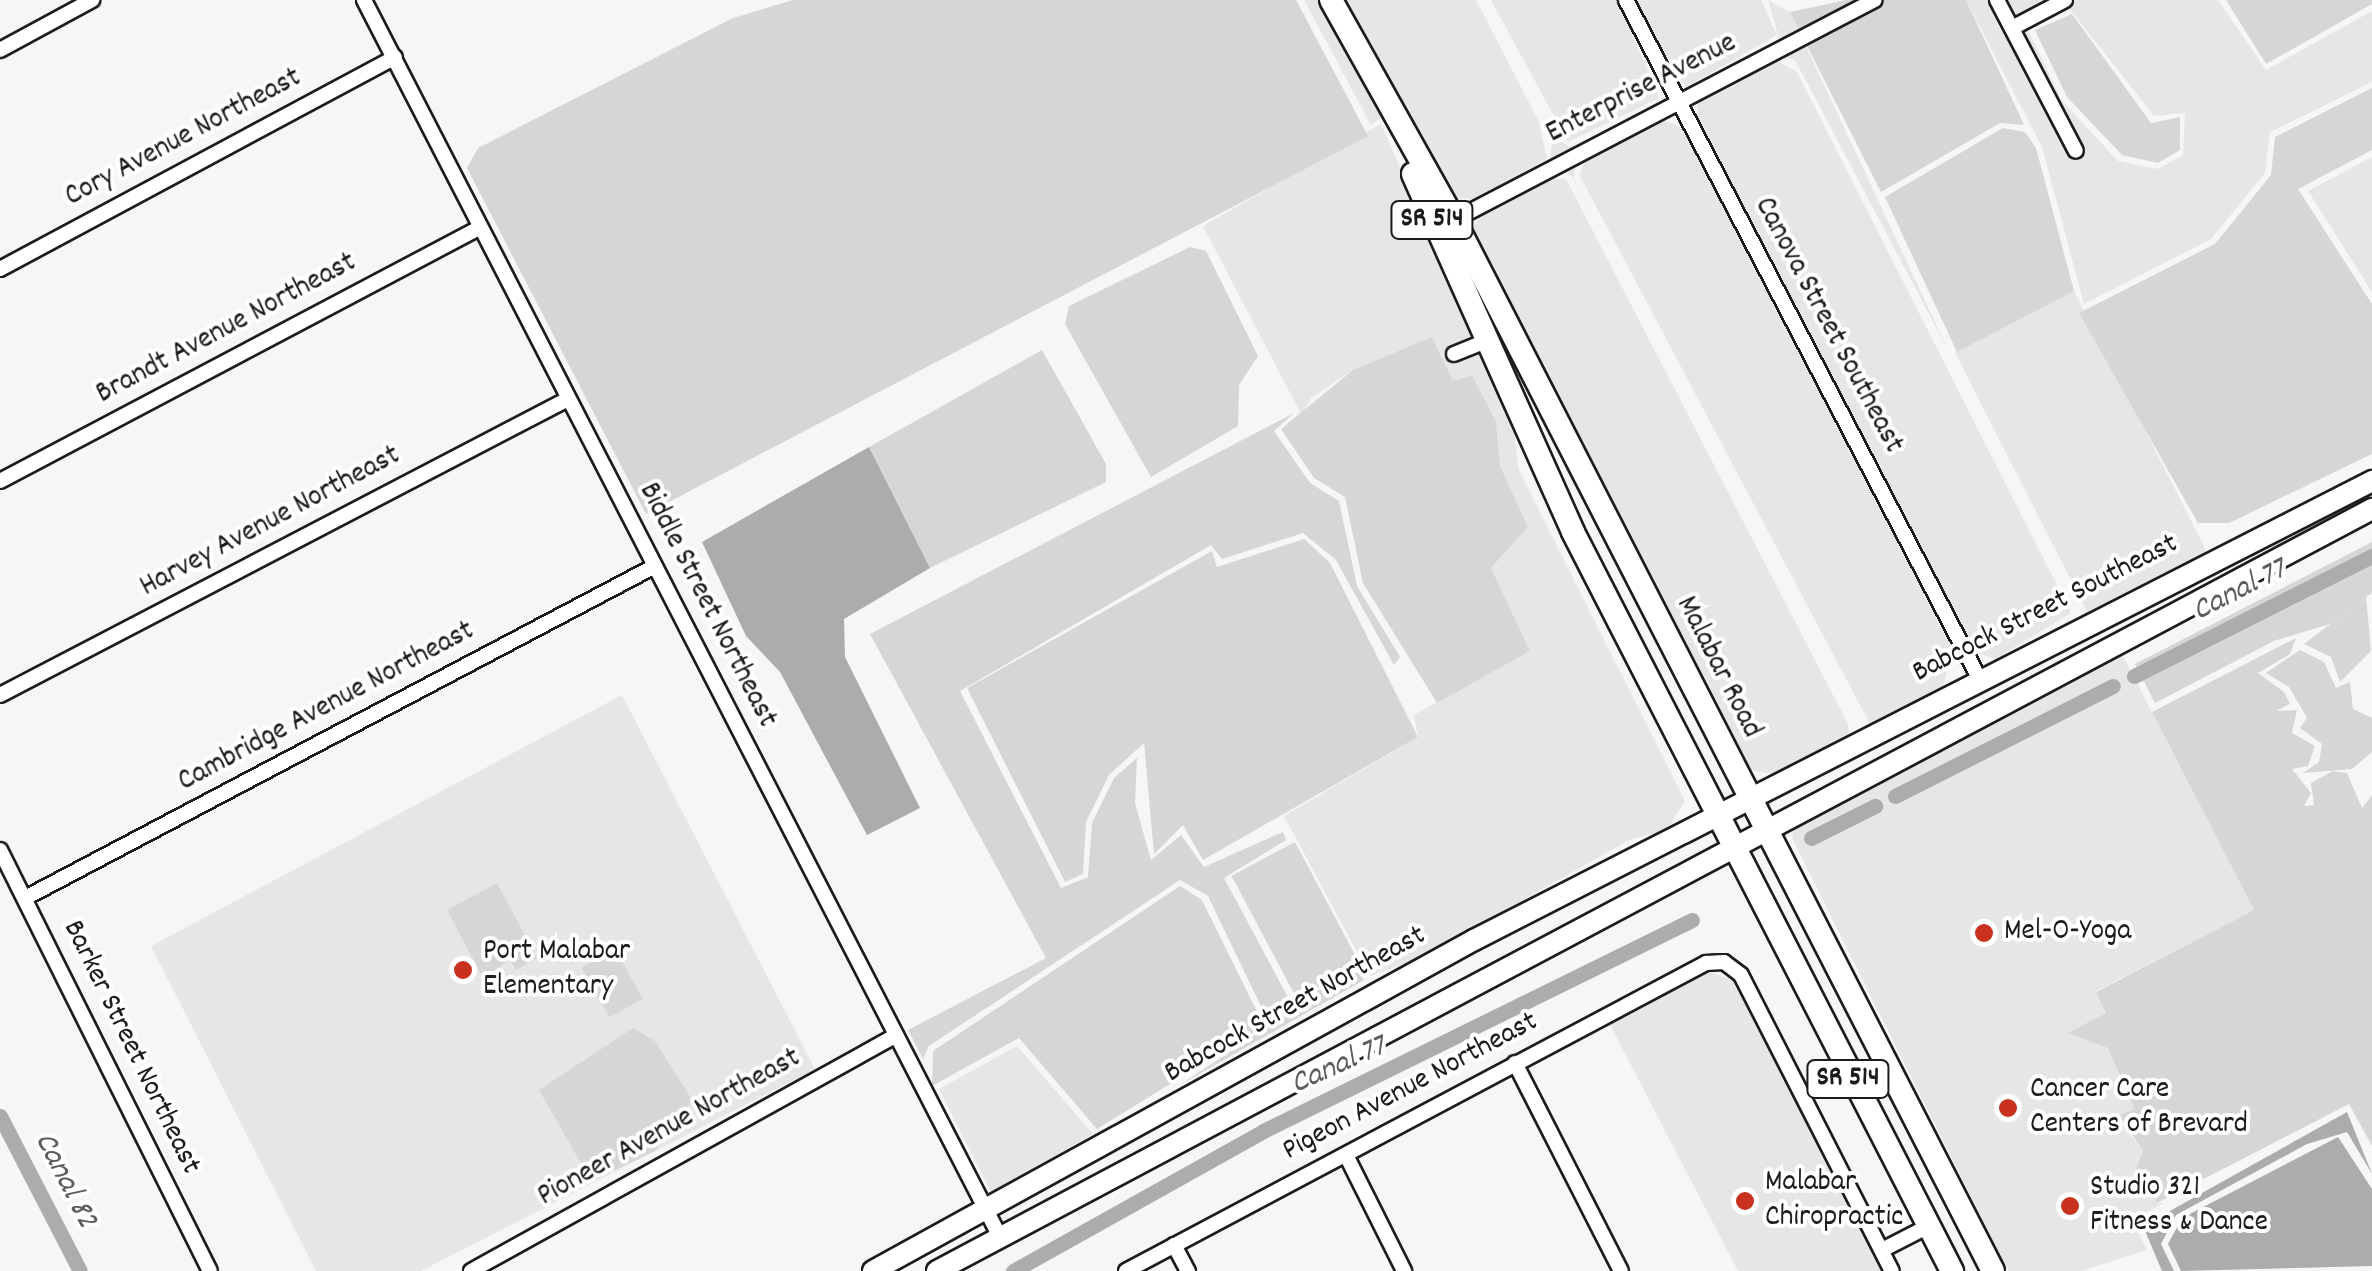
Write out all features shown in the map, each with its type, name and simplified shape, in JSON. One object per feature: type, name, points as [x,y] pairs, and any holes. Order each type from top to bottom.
[{"type":"main road","name":"Malabar Road","points":[[1331,0],[1445,224],[1561,432],[1991,1267]]},
{"type":"main road","name":"Malabar Road","points":[[1445,224],[1482,342],[1714,816],[1952,1271]]},
{"type":"main road","points":[[1482,342],[1508,344],[1561,432]]},
{"type":"main road","name":"Babcock Street Southeast","points":[[1750,797],[2372,481]]},
{"type":"main road","points":[[1764,824],[2372,509]]},
{"type":"main road","name":"Babcock Street Northeast","points":[[874,1271],[1750,797]]},
{"type":"main road","name":"Babcock Street Northeast","points":[[937,1271],[1764,824]]},
{"type":"main road","points":[[1268,1090],[1293,1054],[1289,1044]]},
{"type":"main road","points":[[1929,1226],[1991,1267]]},
{"type":"street","points":[[0,50],[92,0]]},
{"type":"street","name":"Biddle Street Northeast","points":[[364,0],[1000,1237]]},
{"type":"street","name":"Canova Street Southeast","points":[[1626,0],[1979,678]]},
{"type":"street","name":"Enterprise Avenue","points":[[1445,224],[1874,0]]},
{"type":"street","points":[[1998,0],[2076,151]]},
{"type":"street","points":[[2012,28],[2066,0]]},
{"type":"street","name":"Cory Avenue Northeast","points":[[0,269],[395,58]]},
{"type":"street","name":"Brandt Avenue Northeast","points":[[0,480],[480,228]]},
{"type":"street","points":[[1454,354],[1482,342]]},
{"type":"street","name":"Harvey Avenue Northeast","points":[[0,695],[568,399]]},
{"type":"street","name":"Cambridge Avenue Northeast","points":[[25,898],[654,566]]},
{"type":"street","name":"Barker Street Northeast","points":[[0,850],[210,1271]]},
{"type":"street","name":"Pigeon Avenue Northeast","points":[[1126,1271],[1515,1062],[1724,962],[1740,975],[1882,1250]]},
{"type":"street","name":"Pioneer Avenue Northeast","points":[[471,1271],[896,1034]]},
{"type":"street","points":[[1515,1062],[1621,1271]]},
{"type":"street","points":[[1346,1156],[1404,1271]]},
{"type":"street","points":[[1892,1271],[1882,1250],[1929,1226]]},
{"type":"street","points":[[1174,1245],[1188,1271]]},
{"type":"shaded area","points":[[793,0],[1296,0],[1368,136],[646,514],[467,168],[478,148],[733,18]]},
{"type":"shaded area","points":[[1304,0],[1322,0],[1381,118],[1371,125]]},
{"type":"shaded area","points":[[1338,0],[1476,0],[1539,122],[1547,159],[1474,199],[1447,198]]},
{"type":"shaded area","points":[[1491,0],[1618,0],[1659,98],[1568,142]]},
{"type":"shaded area","points":[[1632,0],[1761,0],[1777,35],[1686,87]]},
{"type":"shaded area","points":[[1768,0],[1790,12],[1949,352],[1795,60],[1777,54],[1690,103],[1688,115],[1668,112],[1575,159],[1574,179],[1631,290],[1572,176],[1550,164],[1552,136],[1575,150],[1658,108],[1671,87],[1683,92],[1780,42]]},
{"type":"shaded area","points":[[1846,0],[1966,0],[2024,125],[2000,123],[1881,192],[1790,12]]},
{"type":"shaded area","points":[[1966,0],[2218,0],[2266,70],[2372,11],[2372,82],[2270,132],[2265,173],[2211,239],[2084,304],[2042,147]],"holes":[[[2069,8],[2154,116],[2185,113],[2183,155],[2158,169],[2118,161],[2062,101],[2028,30]]]},
{"type":"shaded area","points":[[2226,0],[2372,0],[2372,4],[2266,64]]},
{"type":"shaded area","points":[[2072,14],[2151,123],[2180,117],[2180,150],[2158,163],[2122,155],[2067,97],[2035,30]]},
{"type":"shaded area","points":[[1775,60],[1797,72],[2071,613],[1995,659],[1970,651],[1698,127],[1697,103]]},
{"type":"shaded area","points":[[2372,88],[2372,150],[2298,189],[2372,304],[2372,454],[2229,523],[2198,523],[2079,313],[2215,244],[2271,175],[2275,137]]},
{"type":"shaded area","points":[[1660,119],[1683,128],[1952,649],[1943,687],[1870,724],[1580,176],[1584,158]]},
{"type":"shaded area","points":[[1381,124],[1513,427],[1519,470],[1685,801],[1666,831],[1631,839],[1419,959],[1370,976],[1284,816],[1418,737],[1414,715],[1530,651],[1491,568],[1528,527],[1500,466],[1496,420],[1472,375],[1453,381],[1432,338],[1353,370],[1311,398],[1302,416],[1203,226]]},
{"type":"shaded area","points":[[2003,128],[2025,132],[2036,148],[2074,291],[1957,352],[1885,197]]},
{"type":"shaded area","points":[[2372,157],[2372,292],[2308,191]]},
{"type":"shaded area","points":[[1549,178],[1566,179],[1848,724],[1849,735],[1775,774],[1743,769],[1467,240],[1481,213]]},
{"type":"shaded area","points":[[1190,247],[1206,251],[1258,356],[1239,385],[1238,426],[1151,477],[1065,324],[1069,306]]},
{"type":"shaded area","points":[[2074,291],[2207,551],[2087,612],[1955,352]]},
{"type":"shaded area","points":[[1432,337],[1453,381],[1472,375],[1496,421],[1500,466],[1528,527],[1491,568],[1530,651],[1437,703],[1363,583],[1345,497],[1314,478],[1281,429],[1353,370]]},
{"type":"shaded area","points":[[1042,350],[1106,464],[1106,482],[930,568],[869,447]]},
{"type":"shaded area","points":[[1294,413],[1274,431],[1310,483],[1339,501],[1357,586],[1400,657],[1394,665],[1336,560],[1303,533],[1222,559],[1211,545],[960,691],[1061,888],[1088,877],[1092,823],[1114,778],[1137,758],[1135,803],[1151,860],[1181,835],[1204,867],[1283,832],[1286,840],[1224,878],[1291,1003],[1358,972],[1364,980],[1180,1085],[1270,1025],[1208,896],[1180,880],[929,1046],[923,1059],[908,1030],[1046,958],[870,634]]},
{"type":"shaded area","points":[[869,447],[930,568],[844,619],[845,657],[920,808],[867,835],[780,672],[746,636],[702,542]]},
{"type":"shaded area","points":[[1304,539],[1330,563],[1418,737],[1203,860],[1183,825],[1154,854],[1144,743],[1109,775],[1086,822],[1083,874],[1065,882],[967,688],[1212,551],[1217,567]]},
{"type":"shaded area","points":[[2372,542],[2372,593],[2330,624],[2274,641],[2155,703],[2135,664]]},
{"type":"shaded area","points":[[2366,597],[2371,651],[2340,682],[2331,657],[2304,644]]},
{"type":"shaded area","points":[[2296,638],[2290,654],[2258,673],[2284,692],[2290,704],[2276,711],[2297,710],[2292,733],[2315,746],[2308,766],[2292,769],[2311,793],[2304,806],[2314,805],[2311,783],[2333,771],[2347,773],[2362,808],[2372,795],[2372,1146],[2349,1104],[2155,1204],[2159,1191],[2134,1174],[2143,1151],[2119,1115],[2135,1109],[2108,1048],[2068,1033],[2106,1013],[2096,992],[2254,910],[2152,712]]},
{"type":"shaded area","points":[[2300,650],[2324,662],[2336,688],[2350,682],[2353,709],[2372,718],[2372,752],[2352,769],[2303,773],[2319,762],[2322,744],[2300,728],[2307,718],[2289,687],[2266,673]]},
{"type":"shaded area","points":[[2121,652],[2254,910],[2096,991],[2106,1013],[2069,1033],[2108,1047],[2136,1110],[2121,1122],[2143,1151],[2144,1174],[2160,1191],[2155,1204],[2164,1203],[2132,1220],[2147,1250],[2081,1271],[2008,1271],[1792,838],[1794,827]]},
{"type":"shaded area","name":"Port Malabar Elementary","points":[[622,695],[815,1069],[421,1271],[316,1271],[151,946]]},
{"type":"shaded area","points":[[1295,842],[1360,965],[1297,999],[1231,876]]},
{"type":"shaded area","points":[[497,883],[537,958],[516,970],[510,960],[483,978],[447,910]]},
{"type":"shaded area","points":[[1180,886],[1202,900],[1264,1026],[1097,1129],[1019,1038],[932,1086],[933,1051]]},
{"type":"shaded area","points":[[615,949],[643,999],[609,1017],[582,967]]},
{"type":"shaded area","points":[[1706,970],[1733,980],[1886,1271],[1738,1271],[1608,1021]]},
{"type":"shaded area","points":[[633,1028],[655,1041],[692,1100],[655,1151],[591,1181],[539,1090]]},
{"type":"shaded area","points":[[1017,1046],[1093,1134],[991,1192],[939,1089]]},
{"type":"shaded area","points":[[2347,1112],[2372,1174],[2347,1132],[2307,1144],[2176,1215],[2161,1244],[2174,1271],[2162,1271],[2143,1226]]},
{"type":"shaded area","points":[[2338,1137],[2372,1189],[2372,1266],[2181,1271],[2168,1244],[2182,1218]]},
{"type":"waterway","name":"Canal 77","points":[[2134,676],[2372,556]]},
{"type":"waterway","name":"Canal 77","points":[[1895,796],[2113,686]]},
{"type":"waterway","name":"Canal 77","points":[[1811,838],[1875,806]]},
{"type":"waterway","name":"Canal 77","points":[[1013,1271],[1263,1131],[1692,920]]},
{"type":"waterway","name":"Canal 82","points":[[0,1116],[80,1271]]},
{"type":"place","name":"Mel-O-Yoga","points":[[1984,933]]},
{"type":"place","name":"Port Malabar Elementary","points":[[463,970]]},
{"type":"place","name":"Cancer Care Centers of Brevard","points":[[2008,1108]]},
{"type":"place","name":"Malabar Chiropractic","points":[[1745,1201]]},
{"type":"place","name":"Studio 321 Fitness & Dance","points":[[2070,1206]]}]
